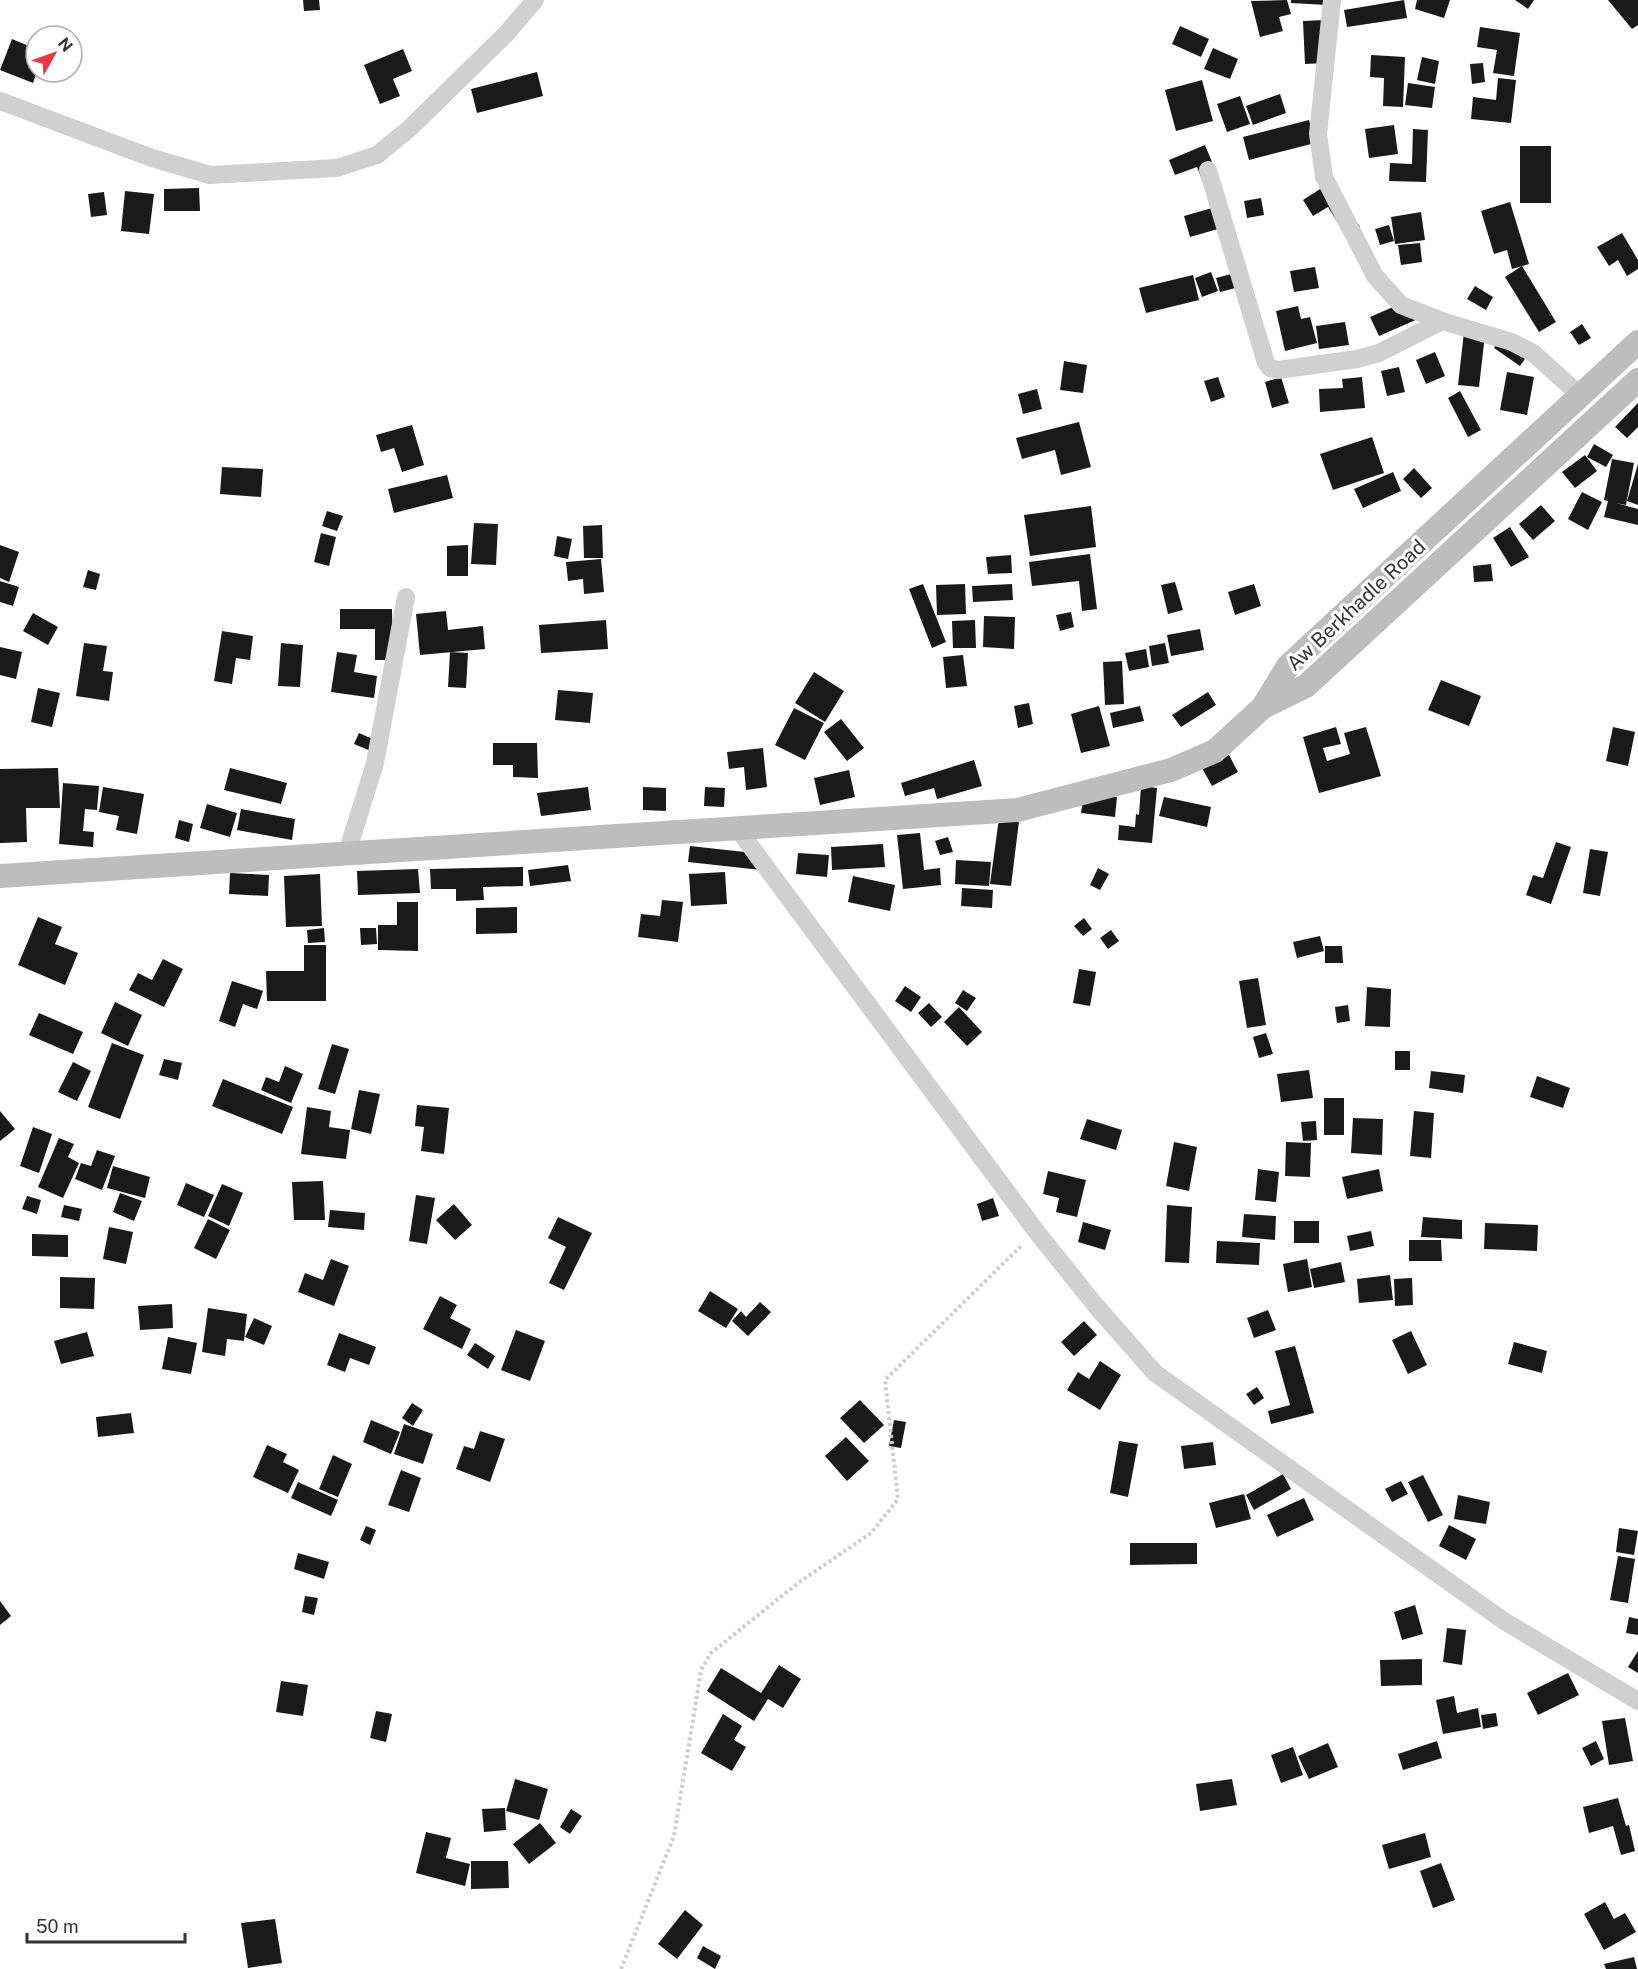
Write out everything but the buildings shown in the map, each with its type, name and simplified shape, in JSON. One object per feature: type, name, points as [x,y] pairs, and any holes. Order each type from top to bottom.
[{"type":"main road","name":"Aw Berkhadle Road","points":[[1263,707],[1288,666],[1638,342]]},
{"type":"main road","name":"Aw Berkhadle Road","points":[[1263,707],[1306,686],[1638,380]]},
{"type":"main road","points":[[0,876],[1018,810],[1171,770],[1215,751],[1263,707]]},
{"type":"street","points":[[0,101],[152,158],[210,175],[337,168],[377,155],[410,128],[507,33],[535,0]]},
{"type":"street","points":[[1332,0],[1318,134],[1324,177],[1375,276],[1401,305],[1442,321],[1512,342],[1533,353],[1580,395]]},
{"type":"street","points":[[1208,170],[1266,363],[1270,368],[1278,370],[1357,359],[1379,353],[1442,321]]},
{"type":"street","points":[[346,853],[375,763],[406,597]]},
{"type":"street","points":[[737,828],[1036,1231],[1096,1306],[1155,1373],[1504,1621],[1638,1701]]},
{"type":"path","points":[[621,1969],[674,1836],[701,1670],[711,1653],[798,1583],[871,1533],[898,1499],[885,1380],[1036,1231]]}]
